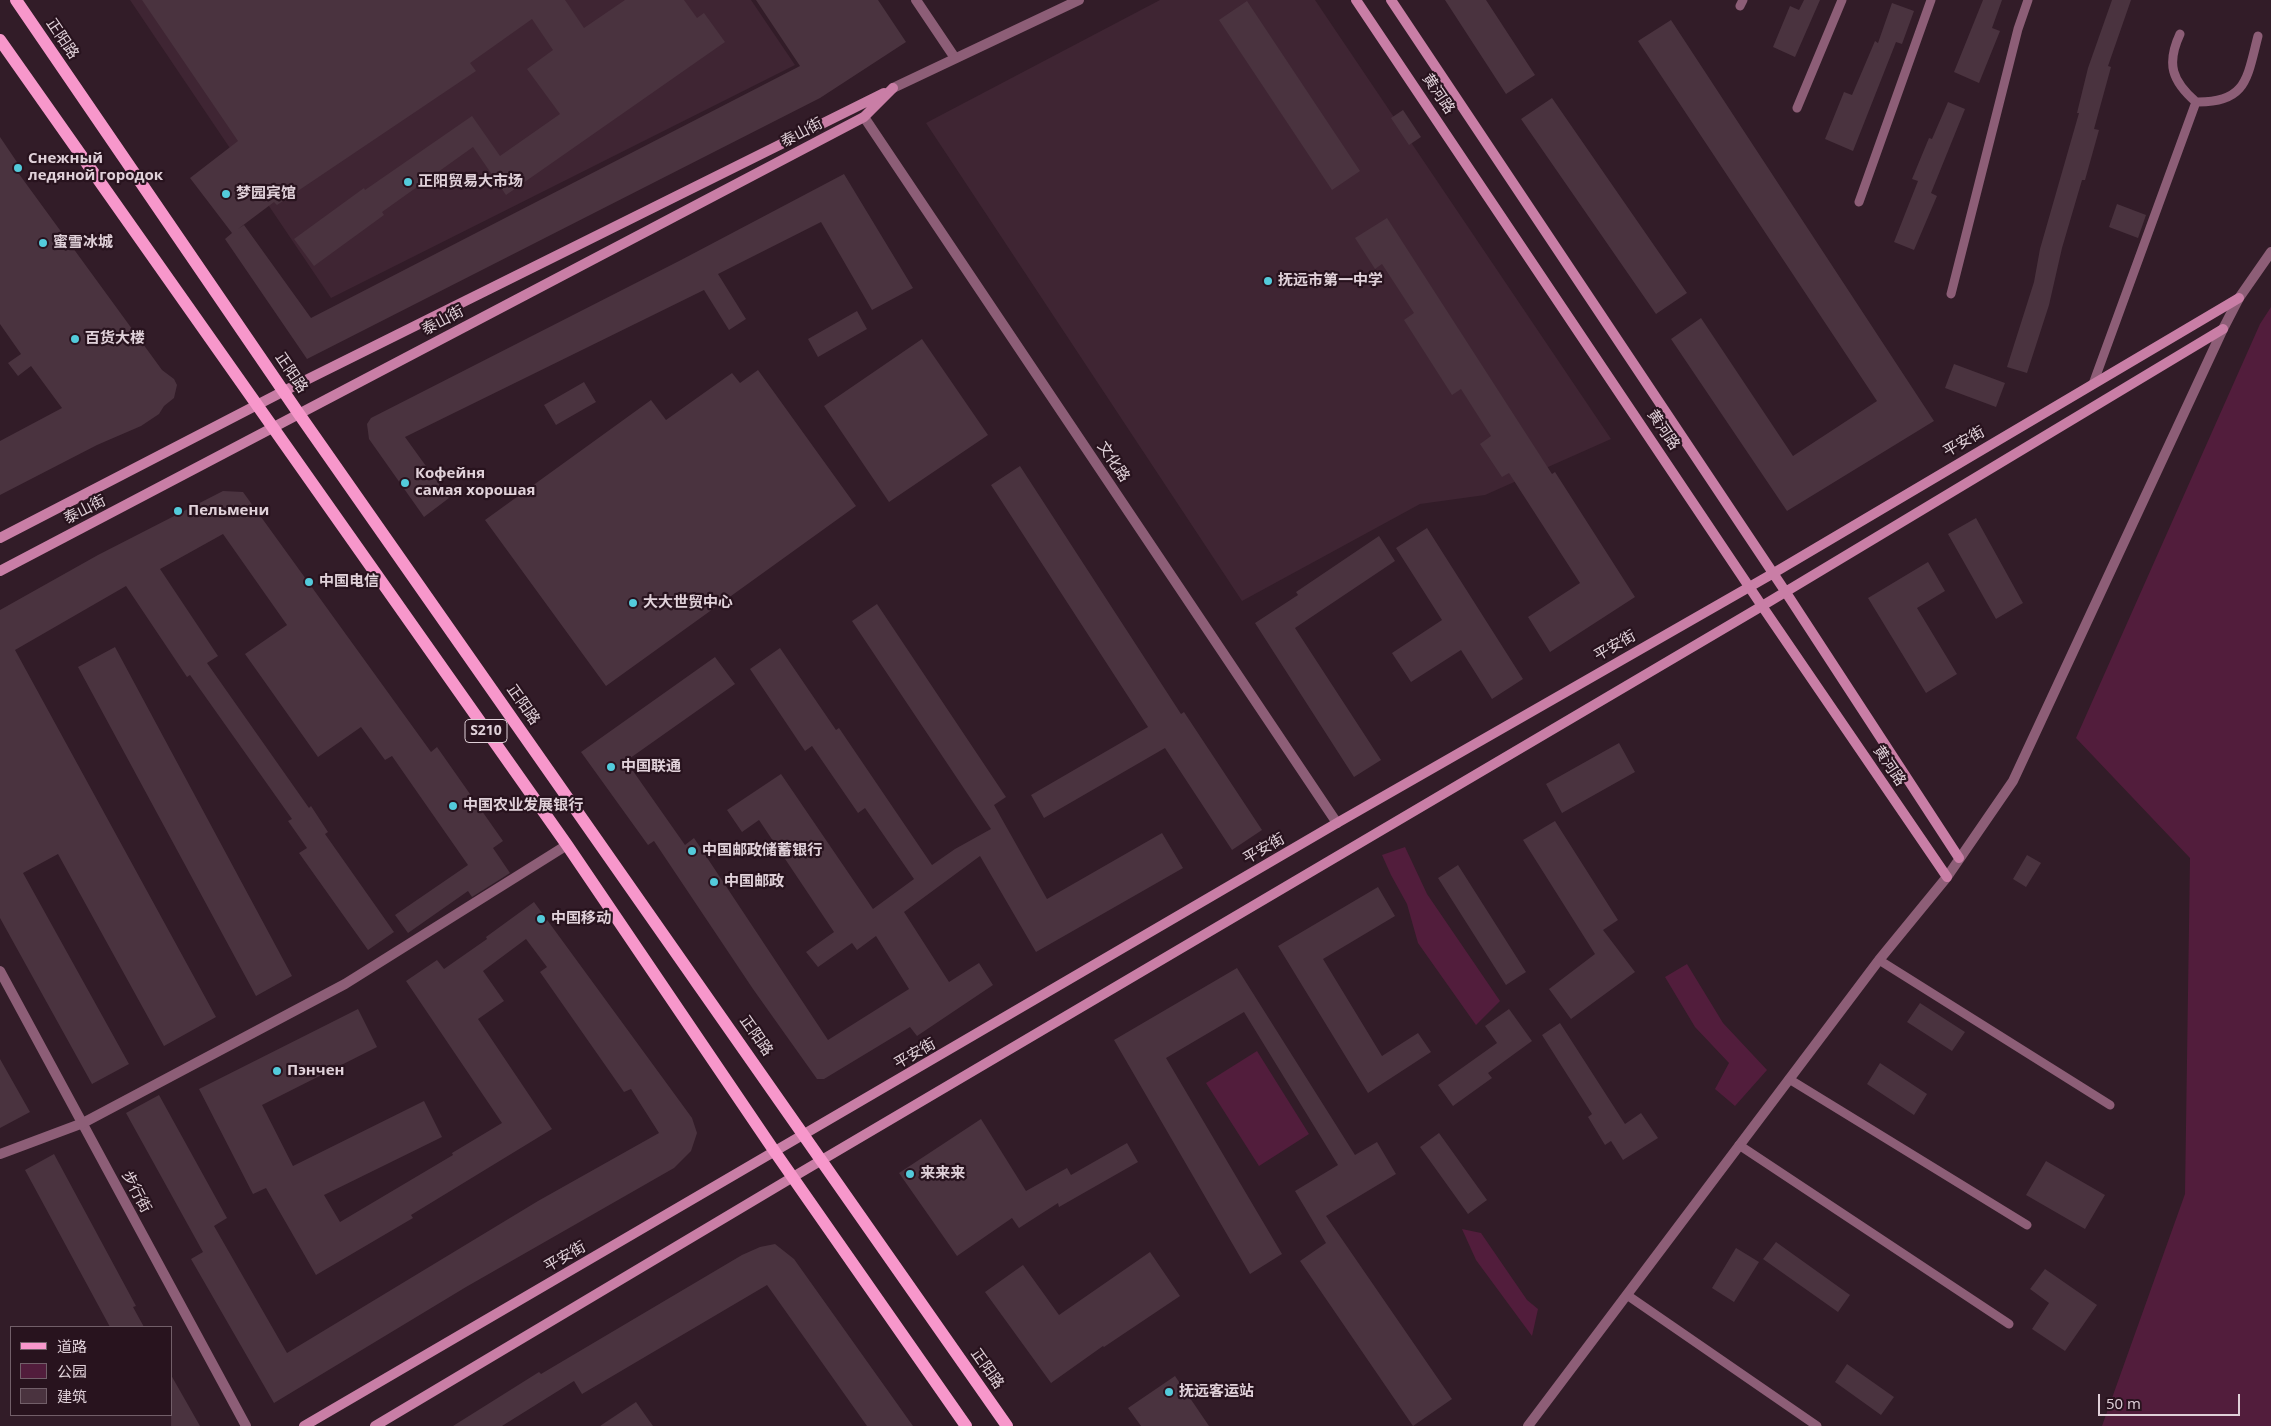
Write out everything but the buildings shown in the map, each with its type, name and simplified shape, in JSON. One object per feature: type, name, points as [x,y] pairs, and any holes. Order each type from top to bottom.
[{"type":"main road","name":"正阳路","points":[[16,0],[299,414],[1007,1426]]},
{"type":"main road","name":"黄河路","points":[[1356,0],[1946,877]]},
{"type":"main road","name":"黄河路","points":[[1391,0],[1785,592],[1959,858]]},
{"type":"main road","name":"S210","points":[[0,40],[272,429],[567,845],[775,1152],[966,1426]]},
{"type":"main road","name":"泰山街","points":[[0,538],[284,391],[894,88]]},
{"type":"main road","name":"泰山街","points":[[0,571],[864,117],[894,88]]},
{"type":"main road","name":"平安街","points":[[304,1426],[1338,824],[1772,574],[2239,298]]},
{"type":"main road","points":[[375,1426],[793,1177],[1762,606],[2223,329]]},
{"type":"street","points":[[916,0],[955,58]]},
{"type":"street","name":"泰山街","points":[[894,88],[1079,0]]},
{"type":"street","name":"文化路","points":[[864,117],[1338,824]]},
{"type":"street","points":[[1528,1426],[1879,960],[1946,877],[2013,782],[2223,329],[2239,298],[2271,252]]},
{"type":"street","points":[[0,1154],[83,1123],[345,984],[567,845]]},
{"type":"street","name":"步行街","points":[[0,971],[246,1426]]},
{"type":"lane","points":[[1797,108],[1842,0]]},
{"type":"lane","points":[[1859,202],[1930,0]]},
{"type":"lane","points":[[1951,294],[2018,30],[2028,0]]},
{"type":"lane","points":[[2180,34],[2176,44],[2172,72],[2181,89],[2196,102],[2211,102],[2232,97],[2243,84],[2249,72],[2258,36]]},
{"type":"lane","points":[[2092,384],[2196,102]]},
{"type":"lane","points":[[1879,960],[2110,1105]]},
{"type":"lane","points":[[1789,1079],[2027,1226]]},
{"type":"lane","points":[[1739,1145],[2009,1324]]},
{"type":"lane","points":[[1627,1295],[1817,1426]]},
{"type":"shaded area","name":"正阳贸易大市场","points":[[130,0],[751,0],[795,65],[331,298]]},
{"type":"shaded area","name":"抚远市第一中学","points":[[1160,0],[1315,0],[1611,439],[1485,495],[1420,504],[1242,601],[926,123]]},
{"type":"green space","points":[[2271,307],[2271,1426],[2102,1426],[2185,1194],[2190,858],[2076,738],[2260,324]]},
{"type":"green space","points":[[1405,847],[1427,894],[1500,1001],[1476,1025],[1418,943],[1407,904],[1382,855]]},
{"type":"green space","points":[[1687,964],[1723,1023],[1767,1070],[1735,1106],[1715,1089],[1729,1063],[1695,1027],[1665,977]]},
{"type":"green space","points":[[1257,1051],[1309,1134],[1259,1166],[1206,1083]]},
{"type":"green space","points":[[1462,1229],[1481,1233],[1527,1300],[1538,1309],[1532,1336],[1476,1260]]},
{"type":"place","name":"Снежный ледяной городок","points":[[18,168]]},
{"type":"place","name":"正阳贸易大市场","points":[[408,182]]},
{"type":"place","name":"梦园宾馆","points":[[226,194]]},
{"type":"place","name":"蜜雪冰城","points":[[43,243]]},
{"type":"place","name":"抚远市第一中学","points":[[1268,281]]},
{"type":"place","name":"百货大楼","points":[[75,339]]},
{"type":"place","name":"Кофейня самая хорошая","points":[[405,483]]},
{"type":"place","name":"Пельмени","points":[[178,511]]},
{"type":"place","name":"中国电信","points":[[309,582]]},
{"type":"place","name":"大大世贸中心","points":[[633,603]]},
{"type":"place","name":"中国联通","points":[[611,767]]},
{"type":"place","name":"中国农业发展银行","points":[[453,806]]},
{"type":"place","name":"中国邮政储蓄银行","points":[[692,851]]},
{"type":"place","name":"中国邮政","points":[[714,882]]},
{"type":"place","name":"中国移动","points":[[541,919]]},
{"type":"place","name":"Пэнчен","points":[[277,1071]]},
{"type":"place","name":"来来来","points":[[910,1174]]},
{"type":"place","name":"抚远客运站","points":[[1169,1392]]}]
